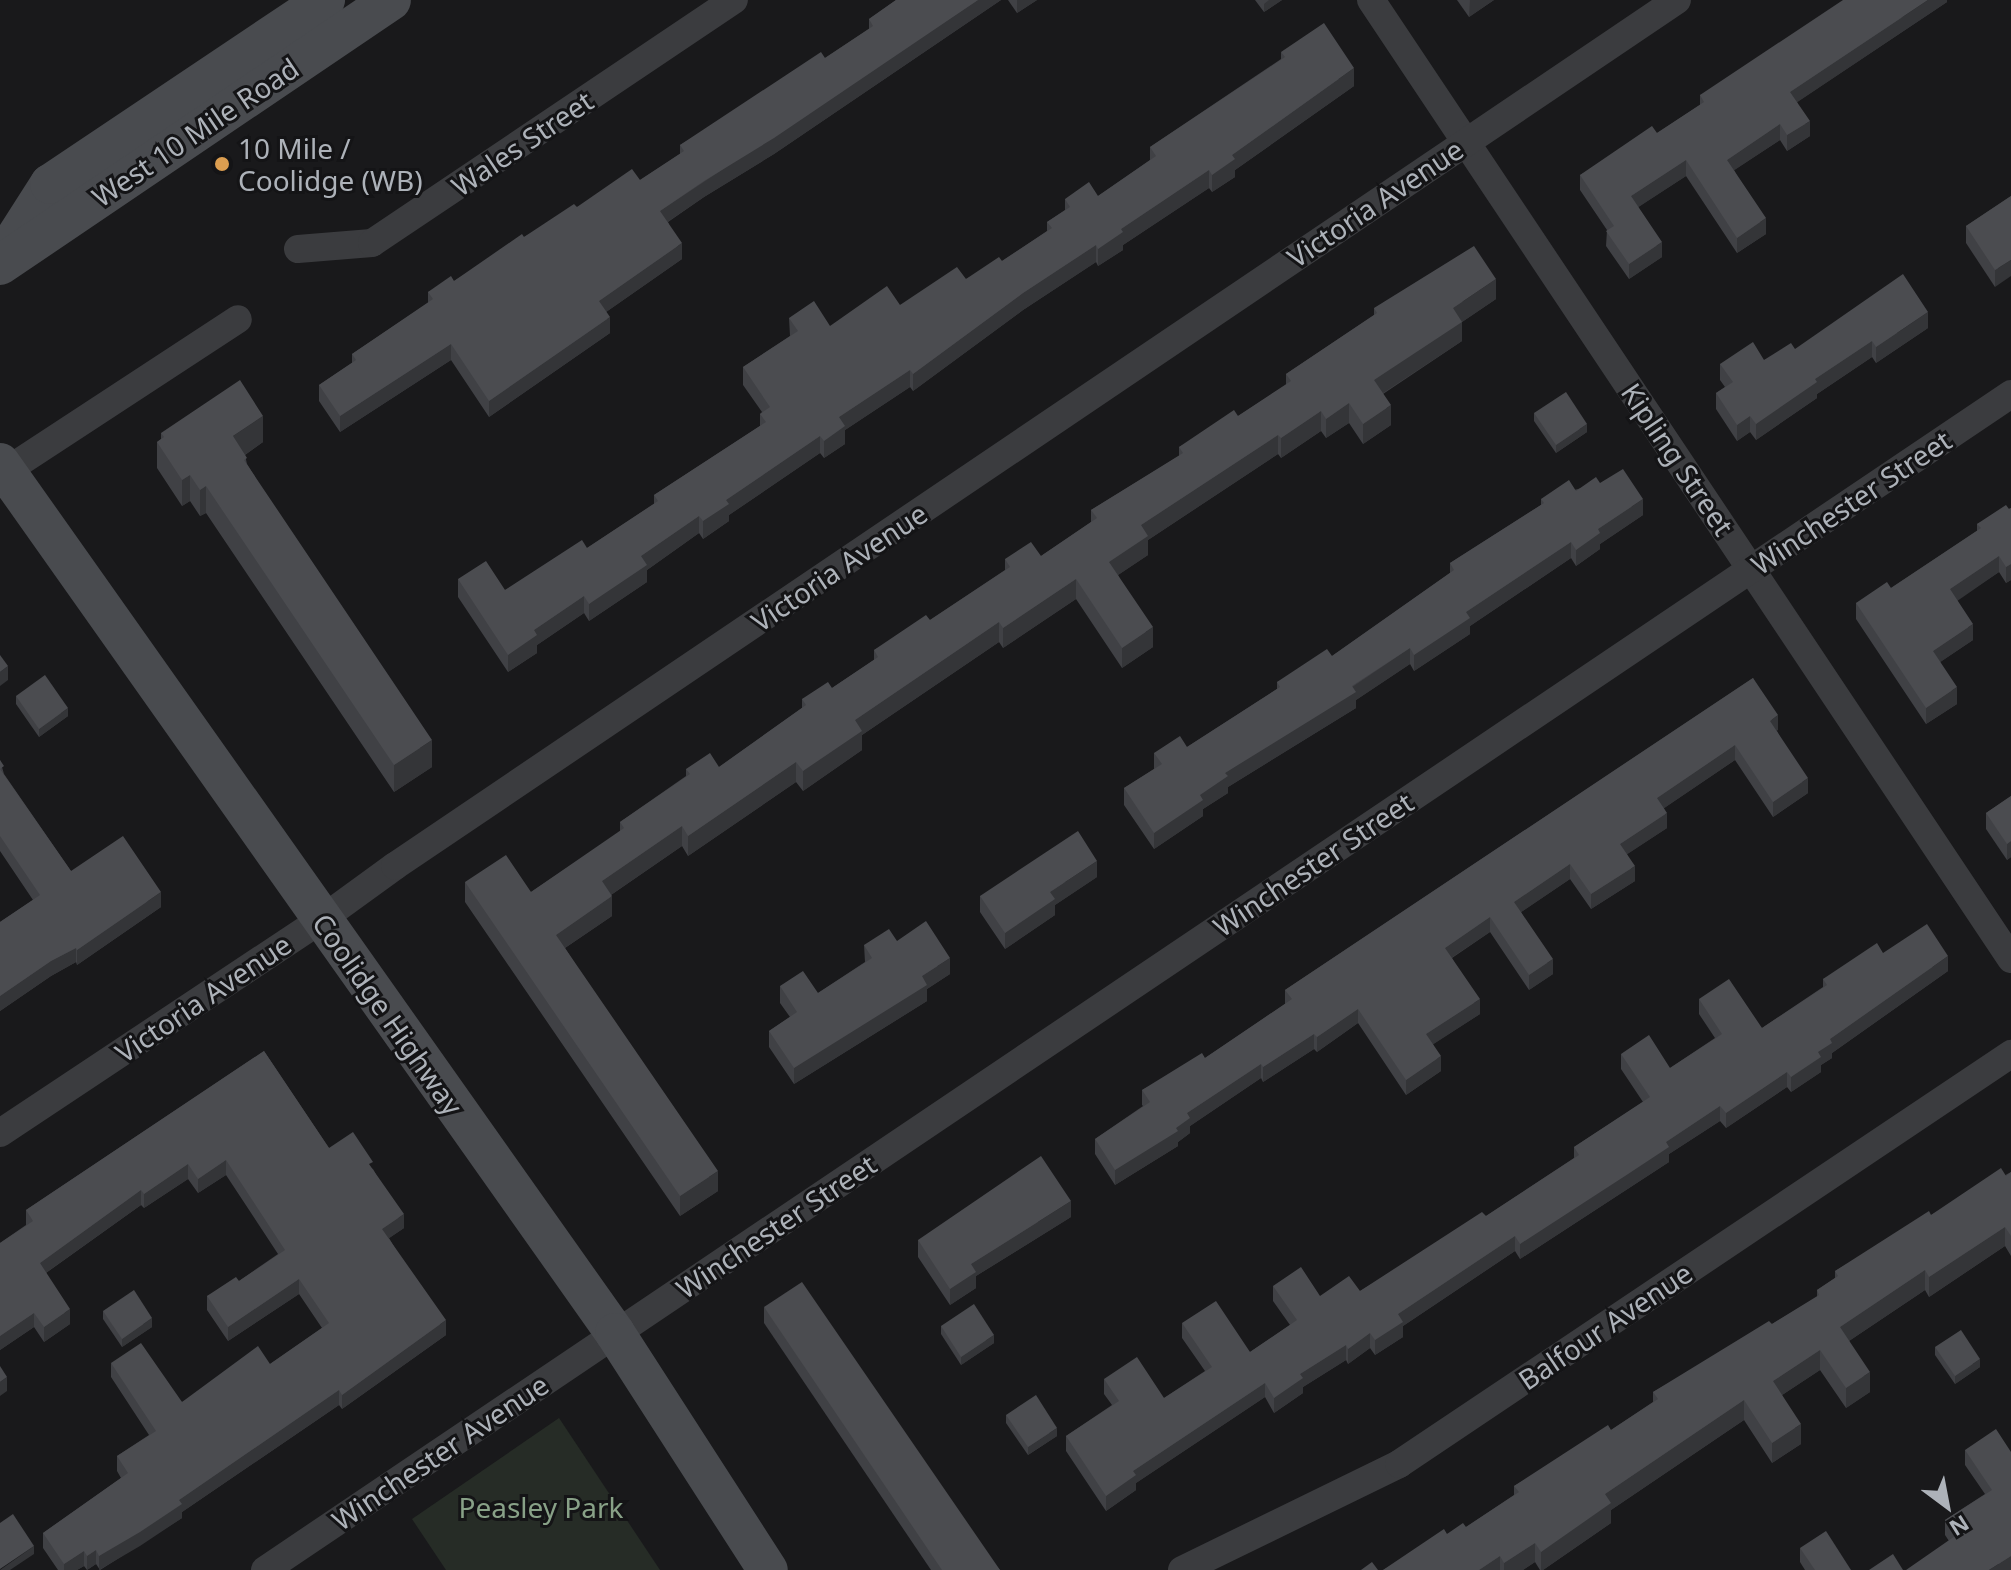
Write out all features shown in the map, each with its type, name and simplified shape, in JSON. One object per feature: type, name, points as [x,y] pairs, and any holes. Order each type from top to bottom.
[{"type":"main road","points":[[0,263],[50,184],[325,0]]},
{"type":"main road","name":"West 10 Mile Road","points":[[0,263],[391,0]]},
{"type":"main road","name":"Coolidge Highway","points":[[3,467],[615,1333],[768,1570]]},
{"type":"street","name":"Wales Street","points":[[298,249],[372,243],[734,0]]},
{"type":"street","name":"Kipling Street","points":[[1371,0],[2011,959]]},
{"type":"street","name":"Victoria Avenue","points":[[0,1133],[322,919],[395,866],[1677,0]]},
{"type":"street","points":[[3,467],[238,319]]},
{"type":"street","name":"Winchester Street","points":[[615,1333],[2011,394]]},
{"type":"street","name":"Balfour Avenue","points":[[1182,1570],[1411,1457],[2011,1054]]},
{"type":"street","name":"Winchester Avenue","points":[[265,1570],[615,1333]]},
{"type":"green space","name":"Peasley Park","points":[[559,1418],[660,1570],[446,1570],[412,1519]]},
{"type":"building","points":[[896,0],[978,0],[660,211],[682,243],[599,301],[610,317],[489,401],[451,344],[340,416],[319,385],[356,360],[352,354],[433,299],[428,292],[451,276],[454,281],[522,234],[524,237],[574,204],[577,207],[632,169],[640,180],[684,151],[680,145],[821,52],[825,58],[873,26],[869,19]]},
{"type":"building","points":[[1843,0],[1928,0],[1790,92],[1810,121],[1787,135],[1780,124],[1727,160],[1766,218],[1737,238],[1686,160],[1631,196],[1662,242],[1629,264],[1606,231],[1614,226],[1580,175],[1652,126],[1657,133],[1704,102],[1700,95]]},
{"type":"building","points":[[1324,23],[1354,68],[1232,155],[1235,159],[1212,175],[1209,170],[1121,229],[1123,232],[1098,249],[1096,245],[1023,293],[913,374],[910,370],[839,417],[845,426],[824,441],[820,436],[726,500],[729,504],[703,521],[699,516],[641,556],[647,565],[589,604],[584,596],[534,630],[537,635],[508,655],[458,579],[486,561],[505,590],[582,540],[587,548],[658,501],[654,495],[766,422],[760,414],[770,407],[743,367],[798,331],[789,318],[814,301],[830,326],[887,286],[900,305],[957,267],[966,279],[999,257],[1002,261],[1052,228],[1047,222],[1070,207],[1065,199],[1089,182],[1098,196],[1156,156],[1150,147],[1285,57],[1281,52]]},
{"type":"building","points":[[2011,196],[2011,260],[1995,270],[1966,226]]},
{"type":"building","points":[[1474,246],[1496,279],[1453,308],[1462,322],[1374,380],[1391,405],[1363,424],[1349,403],[1326,419],[1321,411],[1281,438],[1278,435],[1141,525],[1148,536],[1109,562],[1153,627],[1122,648],[1076,579],[1003,628],[999,622],[855,720],[862,731],[803,771],[796,762],[688,836],[682,826],[602,881],[612,896],[556,935],[718,1171],[680,1196],[465,882],[506,855],[531,892],[624,828],[620,822],[690,774],[686,769],[710,753],[719,767],[806,705],[802,699],[828,682],[832,688],[878,657],[874,650],[926,615],[930,620],[1010,567],[1005,559],[1031,542],[1041,556],[1097,518],[1091,510],[1183,453],[1179,447],[1234,410],[1238,416],[1291,381],[1286,374],[1377,313],[1374,308]]},
{"type":"building","points":[[1903,274],[1928,312],[1876,347],[1872,341],[1756,424],[1750,416],[1737,425],[1716,393],[1733,382],[1720,364],[1753,342],[1764,360],[1791,343],[1795,349]]},
{"type":"building","points":[[240,380],[263,416],[233,436],[247,458],[244,460],[432,740],[394,765],[206,486],[200,490],[190,475],[182,480],[157,442],[164,437],[161,433]]},
{"type":"building","points":[[1566,392],[1587,424],[1556,445],[1534,413]]},
{"type":"building","points":[[1623,469],[1643,499],[1598,529],[1600,533],[1576,550],[1571,542],[1466,612],[1470,618],[1414,655],[1410,648],[1352,686],[1356,692],[1225,773],[1228,776],[1200,795],[1203,800],[1154,833],[1124,788],[1162,764],[1154,753],[1180,736],[1187,747],[1280,687],[1277,682],[1327,649],[1332,656],[1454,570],[1450,563],[1544,503],[1541,499],[1569,480],[1576,491],[1596,477],[1600,483]]},
{"type":"building","points":[[2006,505],[2011,508],[2011,564],[2006,567],[1999,556],[1950,589],[1973,624],[1933,651],[1957,687],[1926,708],[1856,603],[1887,582],[1891,588],[1981,528],[1977,524]]},
{"type":"building","points":[[0,655],[8,666],[0,672]]},
{"type":"building","points":[[45,675],[68,708],[39,729],[16,696]]},
{"type":"building","points":[[1753,678],[1778,715],[1770,721],[1808,778],[1773,802],[1735,745],[1657,798],[1667,813],[1620,844],[1635,866],[1591,894],[1570,864],[1514,902],[1553,959],[1529,975],[1490,917],[1445,948],[1480,999],[1426,1034],[1441,1056],[1406,1080],[1358,1009],[1317,1037],[1314,1034],[1263,1067],[1261,1064],[1187,1113],[1190,1118],[1176,1128],[1178,1131],[1115,1170],[1095,1139],[1150,1102],[1142,1090],[1202,1053],[1205,1058],[1292,999],[1285,990]]},
{"type":"building","points":[[0,769],[71,871],[123,836],[161,892],[77,950],[51,961],[0,996],[0,922],[40,895],[0,836]]},
{"type":"building","points":[[2011,796],[2011,841],[2007,844],[1986,813]]},
{"type":"building","points":[[1078,831],[1097,861],[1050,892],[1055,899],[1005,933],[980,896]]},
{"type":"building","points":[[926,921],[950,958],[922,976],[927,985],[794,1068],[769,1031],[797,1012],[780,986],[803,971],[818,993],[872,958],[864,945],[889,929],[897,941]]},
{"type":"building","points":[[1927,924],[1948,956],[1830,1039],[1832,1043],[1818,1052],[1821,1057],[1791,1077],[1787,1072],[1726,1113],[1720,1106],[1666,1142],[1669,1147],[1520,1244],[1515,1236],[1398,1314],[1403,1322],[1375,1340],[1370,1333],[1348,1349],[1346,1345],[1300,1374],[1303,1378],[1274,1398],[1265,1383],[1133,1471],[1136,1475],[1106,1496],[1066,1436],[1119,1401],[1104,1379],[1137,1357],[1164,1398],[1212,1367],[1182,1323],[1216,1301],[1250,1352],[1297,1320],[1273,1286],[1301,1267],[1320,1296],[1349,1276],[1360,1291],[1482,1212],[1486,1216],[1579,1155],[1574,1147],[1650,1097],[1621,1054],[1649,1035],[1670,1068],[1722,1034],[1699,999],[1729,979],[1762,1028],[1827,985],[1823,979],[1877,943],[1883,953]]},
{"type":"building","points":[[264,1051],[329,1148],[353,1132],[373,1162],[369,1164],[404,1214],[382,1229],[446,1320],[342,1395],[339,1390],[179,1500],[182,1504],[140,1532],[99,1556],[96,1550],[87,1556],[84,1551],[64,1564],[43,1533],[128,1473],[117,1456],[156,1431],[111,1363],[141,1343],[182,1402],[258,1346],[270,1364],[329,1323],[299,1279],[228,1327],[207,1296],[236,1277],[239,1281],[285,1250],[226,1160],[198,1179],[188,1164],[144,1194],[141,1190],[40,1263],[70,1309],[44,1327],[34,1313],[0,1336],[0,1243],[33,1221],[26,1210]]},
{"type":"building","points":[[1041,1156],[1071,1201],[971,1264],[976,1272],[950,1289],[918,1240]]},
{"type":"building","points":[[2001,1168],[2006,1176],[2011,1172],[2011,1236],[2005,1227],[1929,1277],[1925,1270],[1840,1327],[1870,1372],[1846,1388],[1820,1350],[1773,1381],[1801,1424],[1772,1443],[1744,1400],[1605,1494],[1611,1503],[1541,1552],[1535,1543],[1504,1563],[1500,1556],[1479,1570],[1383,1570],[1444,1529],[1447,1534],[1463,1523],[1466,1527],[1519,1492],[1514,1486],[1608,1425],[1611,1430],[1658,1399],[1653,1392],[1769,1321],[1772,1324],[1819,1295],[1817,1290],[1838,1276],[1835,1271],[1929,1211],[1931,1215]]},
{"type":"building","points":[[802,1282],[1000,1570],[942,1570],[764,1307]]},
{"type":"building","points":[[134,1290],[152,1318],[122,1339],[103,1311]]},
{"type":"building","points":[[974,1304],[994,1335],[961,1357],[941,1326]]},
{"type":"building","points":[[1961,1330],[1980,1359],[1955,1376],[1935,1347]]},
{"type":"building","points":[[0,1366],[7,1377],[0,1382]]},
{"type":"building","points":[[1036,1395],[1057,1428],[1028,1447],[1006,1415]]},
{"type":"building","points":[[1996,1429],[2011,1452],[2011,1556],[1989,1570],[1906,1570],[1955,1536],[1945,1520],[1992,1490],[1965,1450]]},
{"type":"building","points":[[13,1514],[34,1546],[0,1569],[0,1523]]},
{"type":"building","points":[[1826,1531],[1851,1570],[1815,1570],[1800,1548]]},
{"type":"building","points":[[1893,1554],[1903,1570],[1869,1570]]},
{"type":"building","points":[[1372,1562],[1378,1570],[1361,1570]]},
{"type":"place","name":"10 Mile / Coolidge (WB)","points":[[222,164]]}]
